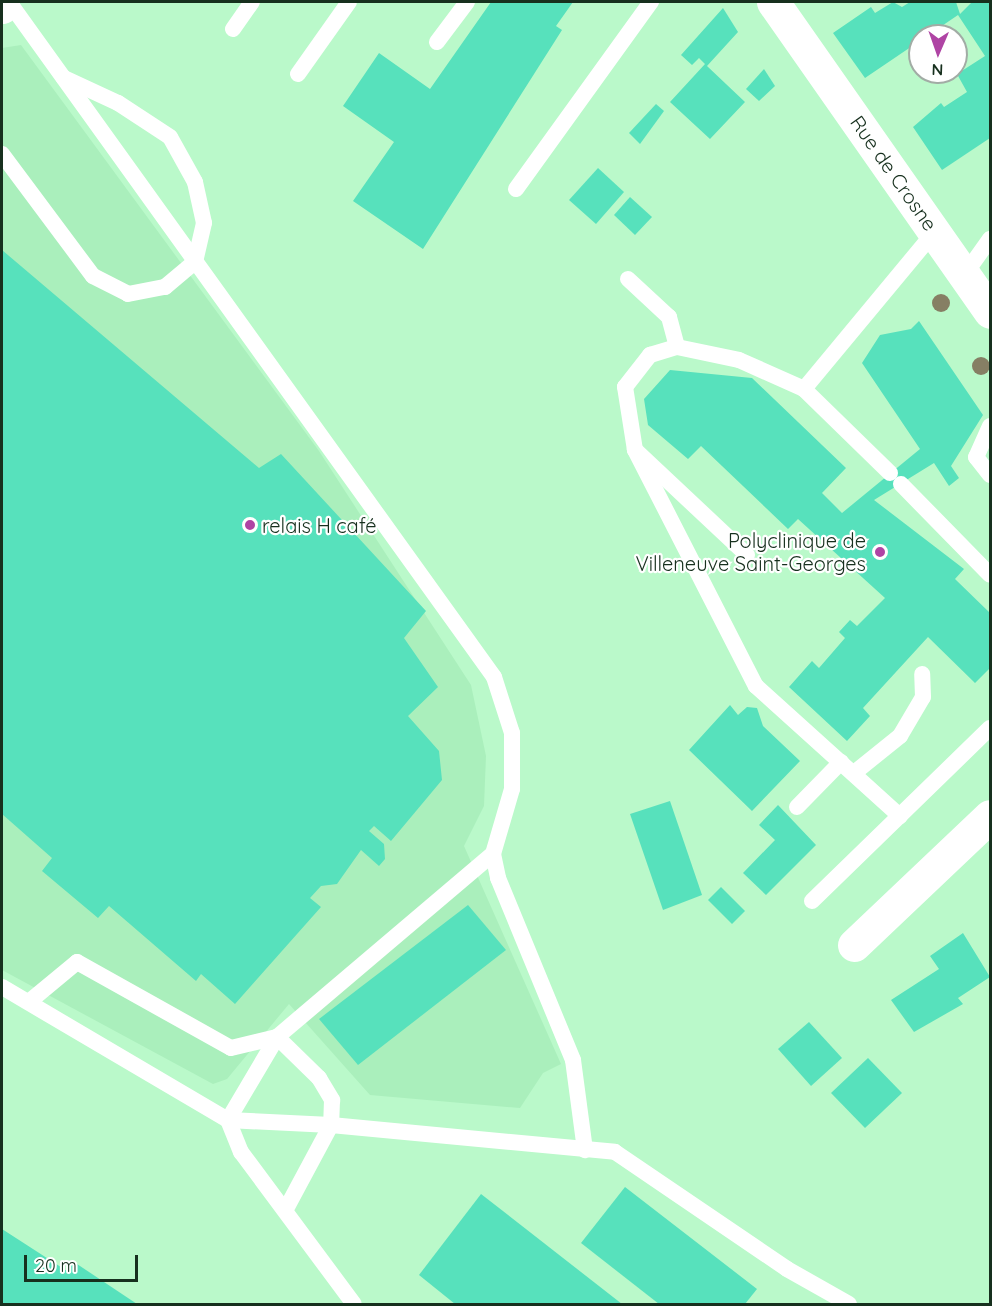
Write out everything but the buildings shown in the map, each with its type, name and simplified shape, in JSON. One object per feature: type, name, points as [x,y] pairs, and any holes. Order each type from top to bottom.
[{"type":"street","points":[[2,7],[3,2]]},
{"type":"street","name":"Rue de Crosne","points":[[773,2],[990,312]]},
{"type":"street","points":[[854,945],[990,816]]},
{"type":"lane","points":[[9,2],[494,677],[512,733],[512,789],[493,854],[498,878],[573,1060],[585,1150]]},
{"type":"lane","points":[[233,29],[252,2]]},
{"type":"lane","points":[[298,74],[349,2]]},
{"type":"lane","points":[[437,42],[467,2]]},
{"type":"lane","points":[[516,189],[651,2]]},
{"type":"lane","points":[[2,154],[93,276],[128,294],[165,287],[195,262],[204,223],[195,182],[170,137],[118,103],[64,78]]},
{"type":"lane","points":[[804,389],[935,231]]},
{"type":"lane","points":[[965,274],[990,239]]},
{"type":"lane","points":[[628,279],[669,317],[677,347]]},
{"type":"lane","points":[[900,816],[756,686],[635,450],[625,387],[650,355],[677,347],[739,360],[804,389],[990,575]]},
{"type":"lane","points":[[990,426],[976,457],[990,475]]},
{"type":"lane","points":[[635,450],[747,555]]},
{"type":"lane","points":[[797,807],[847,768],[900,736],[922,697],[922,674]]},
{"type":"lane","points":[[812,901],[990,728]]},
{"type":"lane","points":[[228,1120],[277,1037],[493,854]]},
{"type":"lane","points":[[30,1001],[76,962],[231,1048],[277,1037]]},
{"type":"lane","points":[[2,987],[30,1001],[228,1120],[331,1125],[615,1152],[786,1269],[849,1305]]},
{"type":"lane","points":[[277,1037],[319,1078],[332,1100],[331,1125],[286,1209]]},
{"type":"lane","points":[[228,1120],[241,1152],[286,1209],[354,1305]]},
{"type":"shaded area","points":[[21,45],[319,451],[471,685],[486,756],[484,806],[464,846],[561,1064],[543,1073],[520,1108],[370,1095],[289,1004],[227,1079],[213,1084],[2,970],[2,48]]},
{"type":"place","name":"relais H café","points":[[250,525]]},
{"type":"place","name":"Polyclinique de Villeneuve Saint-Georges","points":[[880,552]]}]
